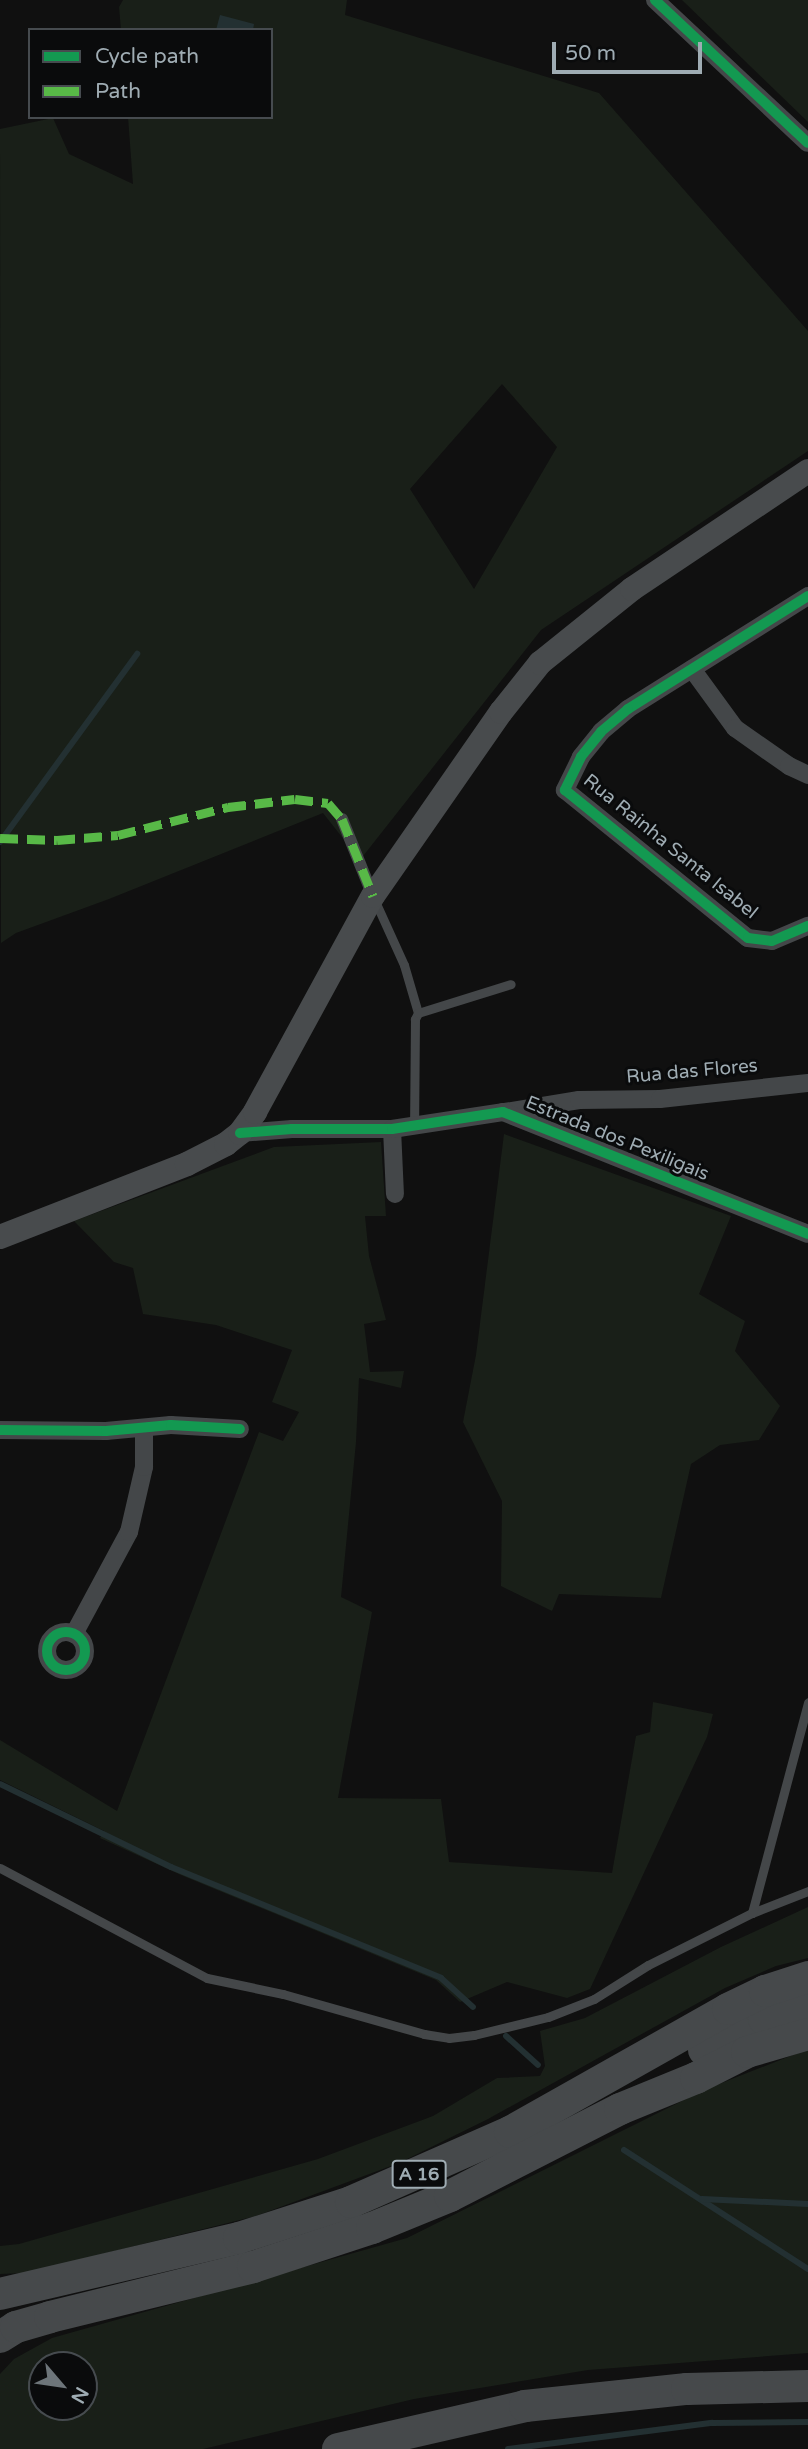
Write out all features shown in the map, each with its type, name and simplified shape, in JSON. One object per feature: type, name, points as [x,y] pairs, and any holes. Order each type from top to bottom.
[{"type":"highway","name":"A 16","points":[[0,2294],[24,2291],[239,2238],[372,2194],[510,2132],[728,2009],[765,1991],[808,1977]]},
{"type":"highway","name":"A 16","points":[[620,2109],[689,2059],[764,2019],[808,2003]]},
{"type":"highway","name":"A 16","points":[[0,2337],[16,2327],[50,2317],[253,2267],[372,2228],[450,2196],[620,2109],[696,2078],[747,2052],[808,2034]]},
{"type":"highway","points":[[603,2397],[684,2373],[808,2366]]},
{"type":"highway","points":[[338,2449],[525,2406],[687,2389],[808,2386]]},
{"type":"main road","points":[[0,1237],[187,1164],[226,1144],[240,1133],[256,1111],[373,896],[501,712],[540,663],[632,589],[808,471]]},
{"type":"street","points":[[655,0],[808,143]]},
{"type":"street","name":"Rua Rainha Santa Isabel","points":[[808,596],[628,709],[601,732],[581,757],[565,790],[748,938],[772,941],[808,926]]},
{"type":"street","points":[[692,669],[735,728],[789,766],[808,775]]},
{"type":"street","points":[[342,819],[373,896]]},
{"type":"street","name":"Rua das Flores","points":[[503,1112],[579,1100],[660,1099],[808,1083]]},
{"type":"street","name":"Estrada dos Pexiligais","points":[[240,1133],[292,1129],[391,1129],[503,1112],[808,1234]]},
{"type":"street","points":[[391,1129],[396,1194]]},
{"type":"street","points":[[0,1430],[144,1429],[171,1425],[240,1429]]},
{"type":"street","points":[[74,1634],[129,1532],[144,1467],[144,1429]]},
{"type":"lane","points":[[373,896],[404,965],[418,1013],[415,1019],[414,1125]]},
{"type":"lane","points":[[418,1013],[511,984]]},
{"type":"lane","points":[[752,1913],[808,1702]]},
{"type":"lane","points":[[0,1868],[206,1978],[283,1994],[424,2034],[449,2038],[474,2035],[548,2017],[594,1999],[648,1965],[752,1913],[808,1891]]},
{"type":"shaded area","points":[[123,0],[347,0],[345,15],[599,93],[808,331],[808,451],[541,630],[360,860],[323,813],[109,899],[16,933],[1,943],[0,129],[53,119],[69,154],[133,184],[128,119],[273,119],[273,28],[121,28],[119,7]],"holes":[[[502,384],[557,447],[474,589],[410,489]]]},
{"type":"shaded area","points":[[682,0],[808,0],[808,122]]},
{"type":"shaded area","points":[[220,15],[254,24],[253,28],[217,28]]},
{"type":"shaded area","points":[[504,1134],[731,1216],[699,1294],[745,1321],[735,1351],[780,1406],[759,1440],[720,1445],[691,1464],[661,1598],[559,1594],[552,1611],[501,1586],[502,1501],[463,1422],[476,1355]]},
{"type":"shaded area","points":[[381,1142],[386,1216],[365,1216],[369,1256],[386,1320],[364,1324],[370,1372],[404,1371],[401,1388],[359,1378],[356,1442],[341,1597],[372,1612],[338,1798],[441,1799],[449,1862],[612,1873],[636,1736],[650,1732],[653,1702],[713,1714],[707,1737],[590,1989],[567,1998],[507,1982],[460,2002],[436,1980],[181,1875],[100,1838],[104,1831],[0,1780],[0,1740],[117,1811],[259,1432],[283,1441],[299,1412],[272,1402],[292,1350],[216,1325],[143,1314],[133,1268],[114,1262],[74,1221],[274,1147]]},
{"type":"shaded area","points":[[808,1907],[808,1958],[776,1966],[725,1988],[488,2119],[399,2163],[256,2216],[26,2273],[0,2274],[0,2246],[19,2244],[318,2159],[433,2116],[497,2078],[540,2076],[545,2066],[540,2031],[585,2018],[721,1947]]},
{"type":"shaded area","points":[[808,2049],[808,2353],[588,2370],[414,2399],[203,2449],[0,2449],[0,2374],[14,2359],[28,2351],[28,2421],[98,2421],[98,2351],[28,2351],[52,2338],[407,2238],[704,2090]]},
{"type":"waterway","points":[[0,842],[137,654]]},
{"type":"waterway","points":[[0,1784],[171,1867],[441,1978],[473,2007]]},
{"type":"waterway","points":[[506,2036],[538,2065]]},
{"type":"waterway","points":[[624,2150],[808,2269]]},
{"type":"waterway","points":[[702,2199],[808,2204]]},
{"type":"waterway","points":[[508,2449],[712,2423],[808,2422]]},
{"type":"marked path","points":[[0,838],[57,840],[118,835],[228,807],[295,799],[328,803],[342,819],[373,896]]},
{"type":"cycle path","points":[[655,0],[808,143]]},
{"type":"cycle path","points":[[808,596],[628,709],[601,732],[581,757],[565,790],[748,938],[772,941],[808,926]]},
{"type":"cycle path","points":[[240,1133],[292,1129],[392,1129],[503,1112],[808,1234]]},
{"type":"cycle path","points":[[0,1430],[106,1431],[171,1425],[240,1429]]},
{"type":"cycle path","points":[[66,1632],[79,1638],[85,1651],[79,1664],[66,1670],[53,1664],[47,1651],[53,1638],[66,1632]]}]
